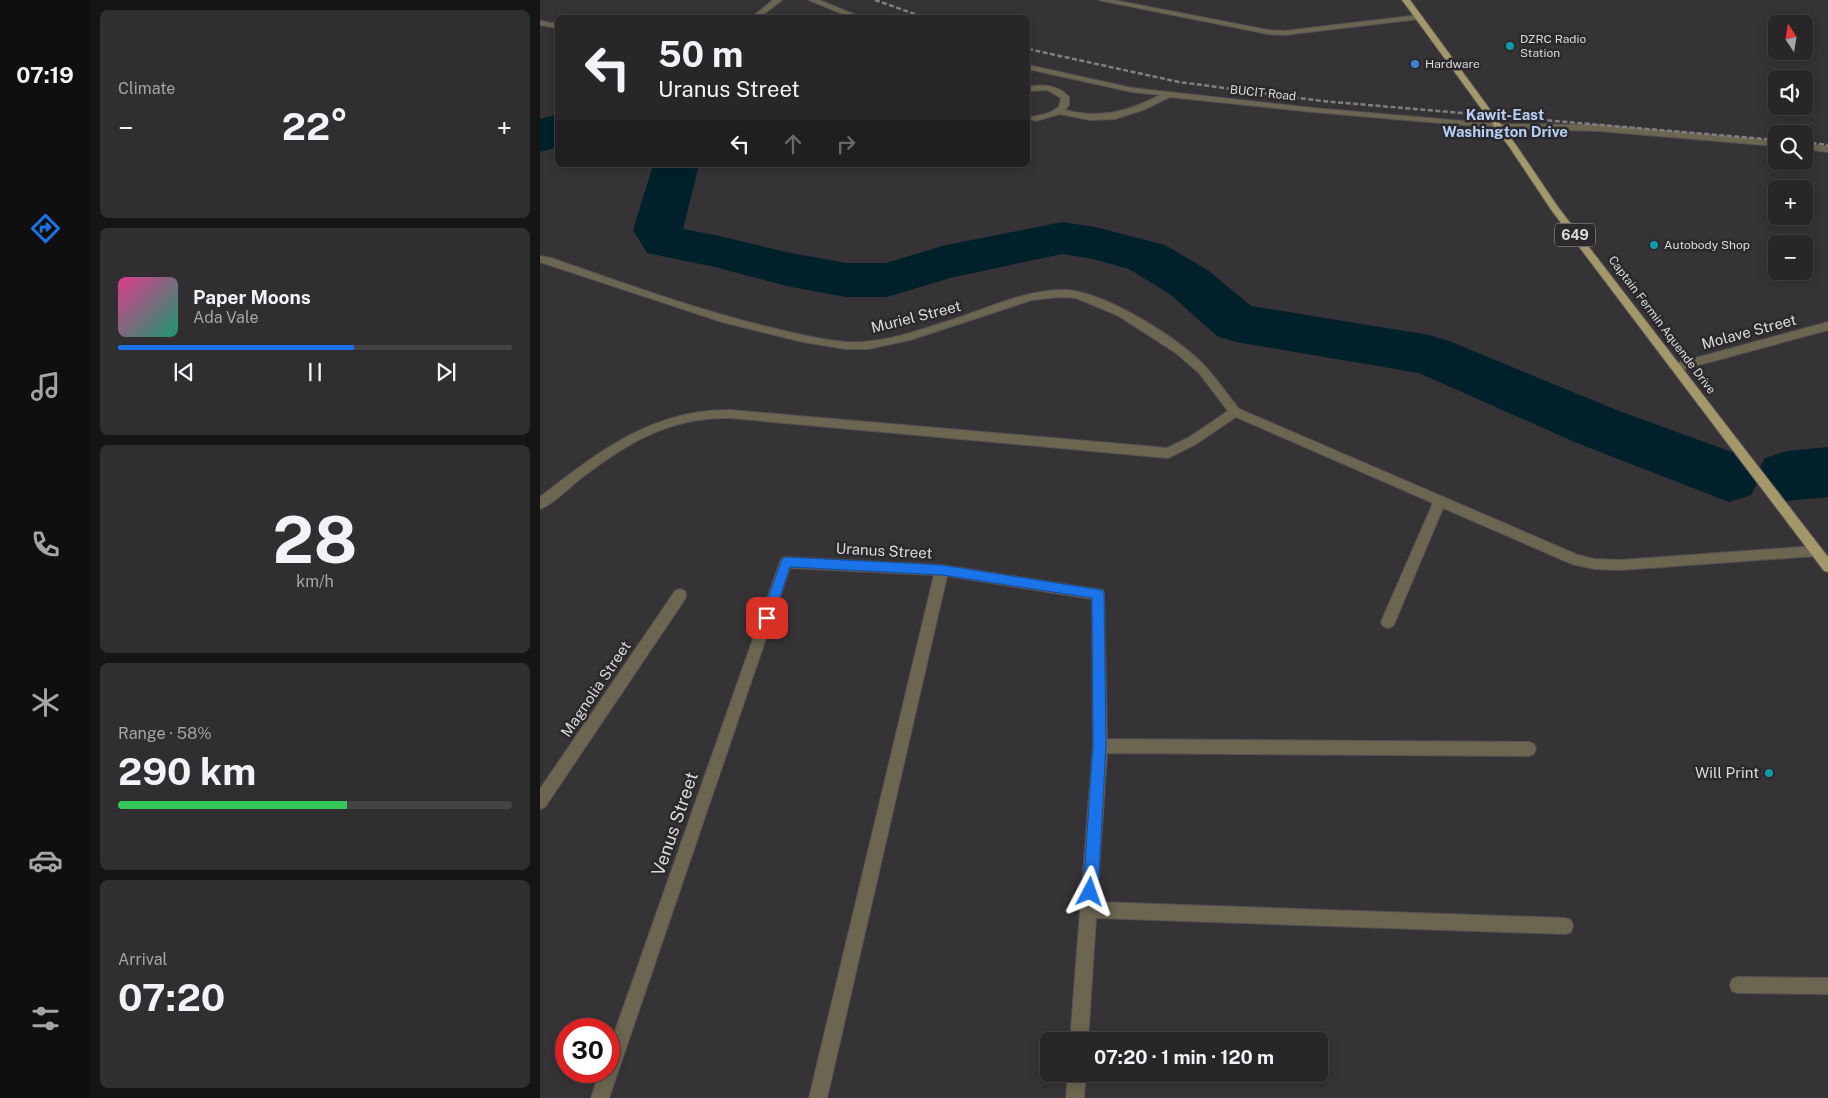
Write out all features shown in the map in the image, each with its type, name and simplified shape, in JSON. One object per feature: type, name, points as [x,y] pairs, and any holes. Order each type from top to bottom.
[{"type":"main road","name":"Captain Fermin Aquende Drive","points":[[1406,0],[1498,126],[1556,210],[1828,567]]},
{"type":"street","points":[[758,15],[778,0]]},
{"type":"street","points":[[813,0],[852,15]]},
{"type":"street","points":[[1102,0],[1268,32],[1284,33],[1419,17]]},
{"type":"street","points":[[540,23],[555,26]]},
{"type":"street","name":"BUCIT Road","points":[[1030,67],[1132,90],[1313,110],[1498,126],[1599,128],[1768,143]]},
{"type":"street","points":[[1030,89],[1048,88],[1059,92],[1065,97],[1065,105],[1060,111],[1050,117],[1036,119]]},
{"type":"street","points":[[1060,111],[1080,118],[1104,119],[1116,117],[1149,105],[1168,95]]},
{"type":"street","points":[[1813,148],[1828,149]]},
{"type":"street","name":"Muriel Street","points":[[540,259],[548,260],[659,300],[729,322],[840,345],[866,345],[930,332],[1031,297],[1048,294],[1076,295],[1099,302],[1132,320],[1192,360],[1235,412]]},
{"type":"street","name":"Molave Street","points":[[1677,367],[1828,326]]},
{"type":"street","points":[[540,504],[577,475],[622,444],[663,424],[704,414],[730,414],[1168,453],[1192,441],[1235,412],[1576,560],[1594,564],[1621,566],[1816,551]]},
{"type":"street","points":[[1388,622],[1440,501]]},
{"type":"street","name":"Uranus Street","points":[[786,562],[942,570],[1098,594],[1100,746]]},
{"type":"street","name":"Venus Street","points":[[600,1098],[786,562]]},
{"type":"street","points":[[818,1098],[942,570]]},
{"type":"street","name":"Magnolia Street","points":[[540,802],[680,594]]},
{"type":"street","points":[[1080,1032],[1100,746],[1529,749]]},
{"type":"street","points":[[1089,910],[1566,926]]},
{"type":"street","points":[[1738,986],[1828,986]]},
{"type":"street","points":[[1075,1098],[1076,1082]]},
{"type":"waterway","points":[[540,139],[555,129]]},
{"type":"waterway","points":[[675,167],[658,230],[665,242],[715,251],[786,269],[846,280],[887,280],[942,263],[1062,238],[1095,243],[1147,257],[1190,283],[1236,323],[1429,355],[1598,427],[1729,477]]},
{"type":"waterway","points":[[1787,476],[1828,472]]},
{"type":"railway","points":[[875,0],[918,15]]},
{"type":"railway","points":[[1030,49],[1179,82],[1322,101],[1768,139]]},
{"type":"railway","points":[[1813,143],[1828,145]]},
{"type":"place","name":"DZRC Radio Station","points":[[1510,46]]},
{"type":"place","name":"Hardware","points":[[1415,64]]},
{"type":"place","name":"Autobody Shop","points":[[1654,245]]},
{"type":"place","name":"Will Print","points":[[1769,773]]},
{"type":"district","name":"Kawit-East Washington Drive","points":[[1505,124]]},
{"type":"route","points":[[767,618],[786,562],[942,570],[1098,594],[1100,746],[1090,892]]}]
